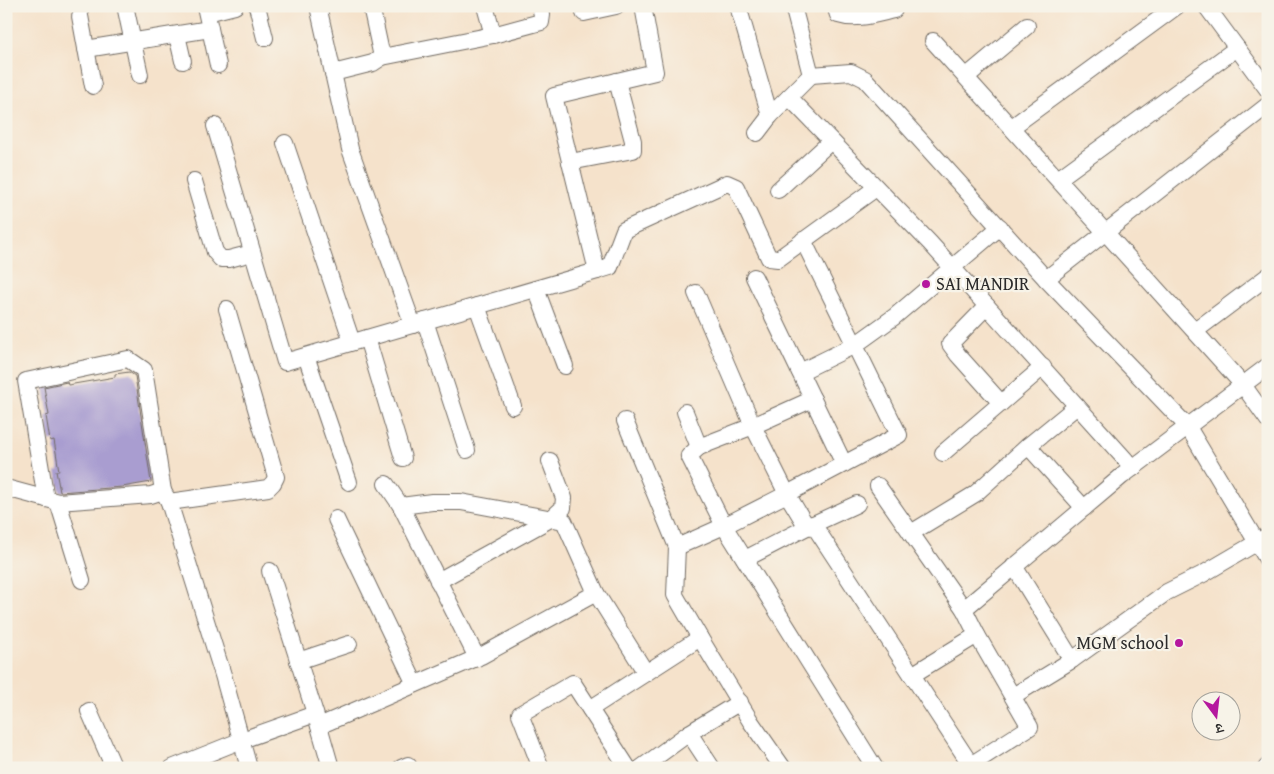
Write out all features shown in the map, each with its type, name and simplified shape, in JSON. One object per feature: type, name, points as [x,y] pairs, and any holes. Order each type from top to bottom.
[{"type":"street","points":[[218,65],[206,10],[235,6]]},
{"type":"street","points":[[258,6],[266,38]]},
{"type":"street","points":[[318,6],[350,149],[467,450]]},
{"type":"street","points":[[371,6],[382,58]]},
{"type":"street","points":[[485,6],[492,34]]},
{"type":"street","points":[[333,74],[373,63],[382,58],[541,22],[540,6]]},
{"type":"street","points":[[584,13],[616,6]]},
{"type":"street","points":[[597,271],[554,96],[655,72],[643,6]]},
{"type":"street","points":[[738,6],[770,116]]},
{"type":"street","points":[[793,6],[811,76]]},
{"type":"street","points":[[835,6],[838,14],[847,18],[894,10]]},
{"type":"street","points":[[1012,127],[1177,6]]},
{"type":"street","points":[[1206,6],[1268,90]]},
{"type":"street","points":[[126,10],[140,76]]},
{"type":"street","points":[[80,16],[93,86]]},
{"type":"street","points":[[966,77],[1027,26]]},
{"type":"street","points":[[86,48],[210,29]]},
{"type":"street","points":[[177,35],[183,61]]},
{"type":"street","points":[[933,41],[1243,385],[1268,420]]},
{"type":"street","points":[[1058,179],[1237,48]]},
{"type":"street","points":[[756,133],[770,116],[811,76],[851,72],[865,78],[1046,279],[1188,427],[1263,539],[1268,561]]},
{"type":"street","points":[[570,162],[633,150],[633,141],[617,81]]},
{"type":"street","points":[[789,97],[987,306],[1133,468]]},
{"type":"street","points":[[1046,279],[1268,105]]},
{"type":"street","points":[[215,126],[285,362],[610,267],[624,230],[727,183],[736,187],[769,258],[778,259],[876,188]]},
{"type":"street","points":[[778,190],[831,141]]},
{"type":"street","points":[[285,143],[403,458]]},
{"type":"street","points":[[194,181],[216,252],[222,258],[229,260],[252,253]]},
{"type":"street","points":[[800,372],[855,346],[894,317],[1000,227]]},
{"type":"street","points":[[677,547],[724,526],[899,435],[804,240]]},
{"type":"street","points":[[1194,331],[1268,276]]},
{"type":"street","points":[[754,277],[844,464]]},
{"type":"street","points":[[536,289],[565,366]]},
{"type":"street","points":[[696,293],[753,426],[787,494],[912,675],[969,766],[1030,727],[977,635],[964,608],[878,486]]},
{"type":"street","points":[[477,306],[513,406]]},
{"type":"street","points":[[987,306],[950,344],[1001,403]]},
{"type":"street","points":[[6,488],[52,500],[151,494],[166,496],[268,488],[276,477],[227,309]]},
{"type":"street","points":[[306,356],[349,482]]},
{"type":"street","points":[[82,580],[52,500],[26,381],[128,359],[144,370],[166,496],[249,768]]},
{"type":"street","points":[[964,608],[1133,468],[1268,366]]},
{"type":"street","points":[[943,453],[1042,367]]},
{"type":"street","points":[[813,399],[753,426],[699,447],[690,456],[724,526],[875,768]]},
{"type":"street","points":[[911,533],[975,494],[1028,446],[1078,406]]},
{"type":"street","points":[[685,412],[699,447]]},
{"type":"street","points":[[625,421],[677,547],[675,595],[700,638],[783,768]]},
{"type":"street","points":[[1028,446],[1084,508]]},
{"type":"street","points":[[438,581],[552,518],[563,508],[564,498],[550,461]]},
{"type":"street","points":[[386,484],[401,506],[477,658]]},
{"type":"street","points":[[401,506],[432,502],[461,502],[564,521],[596,593],[646,673]]},
{"type":"street","points":[[745,559],[857,504]]},
{"type":"street","points":[[336,519],[414,684]]},
{"type":"street","points":[[1013,696],[1072,660],[1167,592],[1203,574],[1263,539]]},
{"type":"street","points":[[1014,566],[1072,660]]},
{"type":"street","points":[[270,571],[331,768]]},
{"type":"street","points":[[172,768],[242,740],[317,720],[477,658],[596,593]]},
{"type":"street","points":[[912,675],[977,635]]},
{"type":"street","points":[[590,709],[700,638]]},
{"type":"street","points":[[298,661],[349,644]]},
{"type":"street","points":[[541,768],[520,714],[573,683],[628,768]]},
{"type":"street","points":[[642,768],[689,734],[740,702]]},
{"type":"street","points":[[90,711],[114,768]]},
{"type":"street","points":[[689,734],[712,768]]},
{"type":"building","points":[[129,372],[135,376],[151,482],[122,487],[60,492],[56,471],[59,471],[54,440],[50,441],[46,416],[49,415],[44,387],[67,382],[68,385],[115,377],[115,374]]},
{"type":"place","name":"SAI MANDIR","points":[[926,284]]},
{"type":"place","name":"MGM school","points":[[1179,643]]}]
